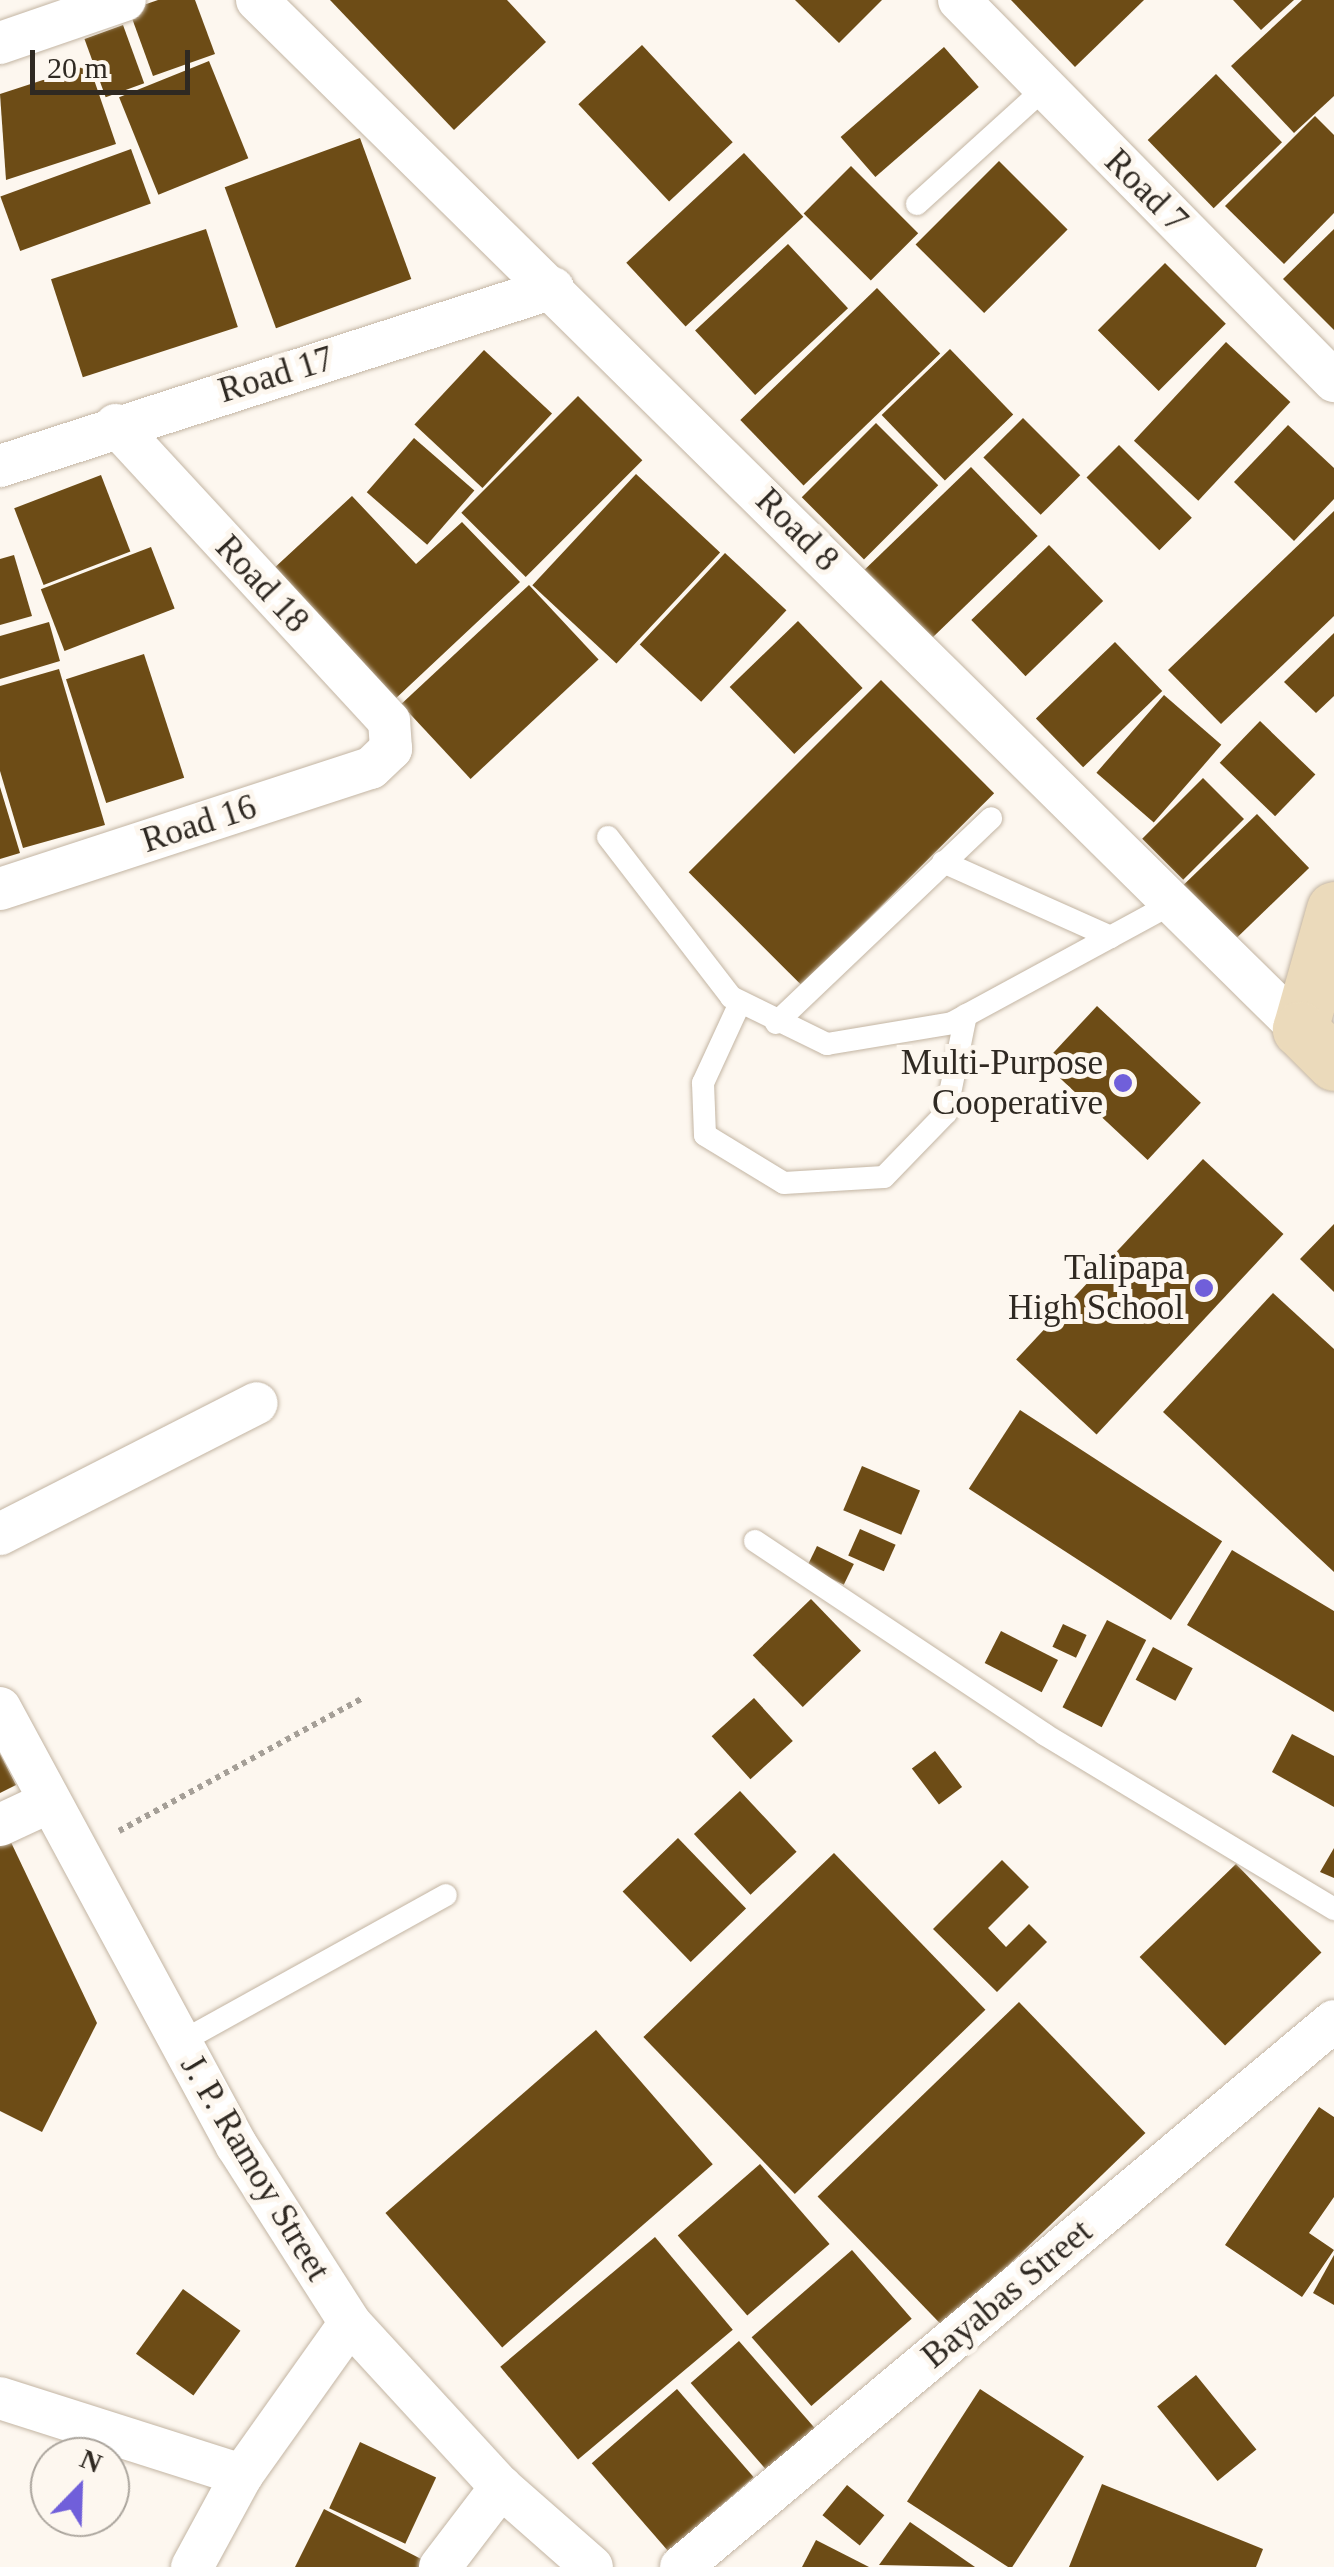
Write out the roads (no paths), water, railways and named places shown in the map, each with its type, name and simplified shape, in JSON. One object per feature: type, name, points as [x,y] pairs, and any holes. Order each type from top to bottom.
[{"type":"street","points":[[0,42],[125,0]]},
{"type":"street","name":"Road 8","points":[[256,0],[553,288],[1317,1046]]},
{"type":"street","name":"Road 7","points":[[959,0],[1334,381]]},
{"type":"street","name":"Road 17","points":[[0,466],[116,425],[553,288]]},
{"type":"street","name":"Road 18","points":[[116,425],[388,722],[391,750]]},
{"type":"street","name":"Road 16","points":[[0,889],[372,768],[391,750]]},
{"type":"street","points":[[1317,1046],[1334,909]]},
{"type":"street","points":[[0,1534],[257,1403]]},
{"type":"street","name":"J. P. Ramoy Street","points":[[0,1708],[44,1804],[179,2043],[350,2322],[502,2487],[592,2567]]},
{"type":"street","points":[[0,1825],[44,1804]]},
{"type":"street","name":"Bayabas Street","points":[[681,2567],[1334,2021]]},
{"type":"street","points":[[192,2567],[242,2475],[350,2322]]},
{"type":"street","points":[[0,2398],[242,2475]]},
{"type":"street","points":[[440,2567],[502,2487]]},
{"type":"lane","points":[[917,204],[1045,88]]},
{"type":"lane","points":[[776,1023],[991,818]]},
{"type":"lane","points":[[608,837],[740,1005],[827,1044],[966,1015],[1173,903]]},
{"type":"lane","points":[[943,862],[1110,937]]},
{"type":"lane","points":[[740,1005],[702,1083],[705,1135],[766,1180],[784,1183],[884,1177],[946,1112],[966,1015]]},
{"type":"lane","points":[[756,1541],[1044,1734],[1334,1910]]},
{"type":"lane","points":[[179,2043],[446,1895]]},
{"type":"place","name":"Multi-Purpose Cooperative","points":[[1123,1083]]},
{"type":"place","name":"Talipapa High School","points":[[1204,1288]]}]
